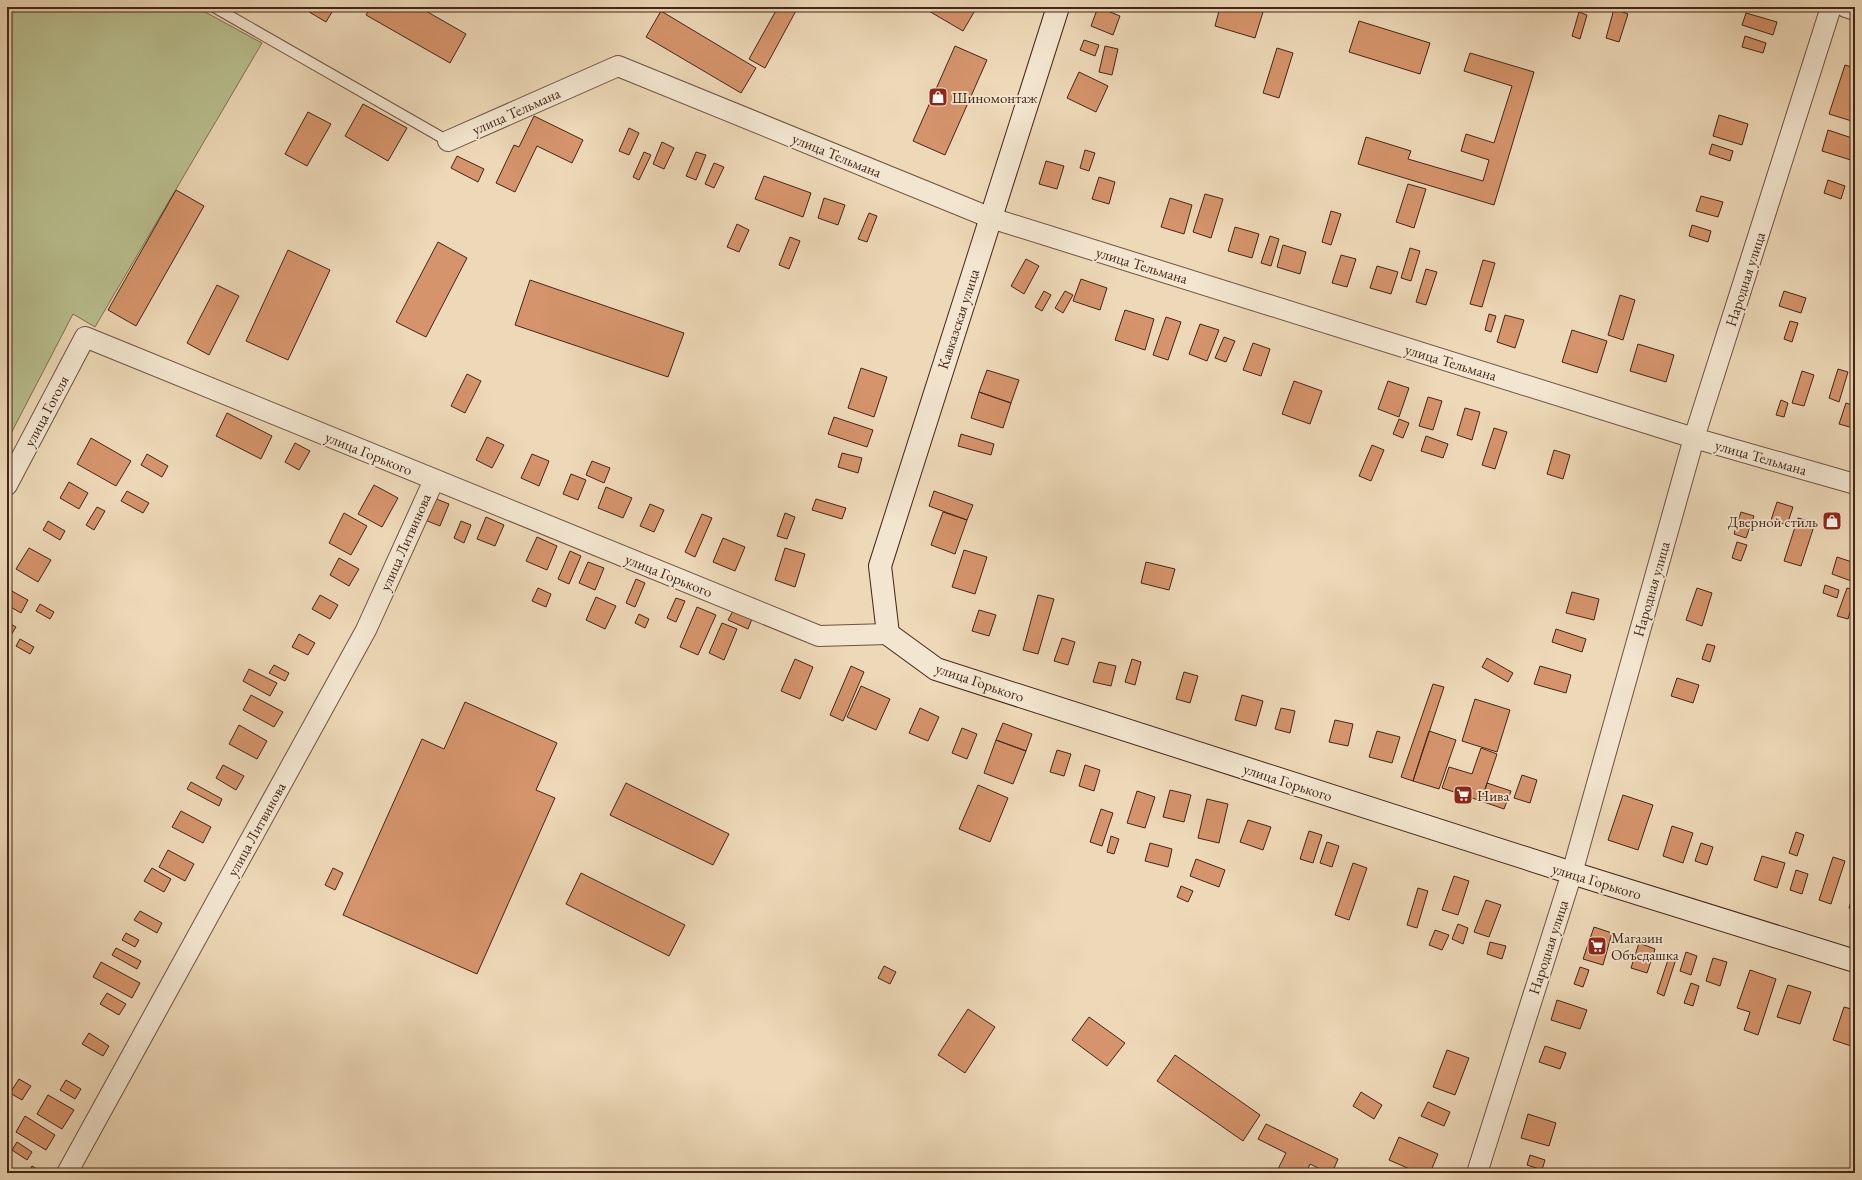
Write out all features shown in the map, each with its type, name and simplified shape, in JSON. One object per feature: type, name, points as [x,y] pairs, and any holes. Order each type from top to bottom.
[{"type":"main road","name":"Кавказская улица","points":[[888,634],[880,566],[1058,7]]},
{"type":"main road","name":"улица Горького","points":[[888,634],[936,669],[1572,874],[1855,962]]},
{"type":"street","name":"Народная улица","points":[[1477,1173],[1572,874],[1694,438],[1831,7]]},
{"type":"street","points":[[1846,7],[1855,10]]},
{"type":"street","name":"улица Тельмана","points":[[448,141],[618,66],[991,218],[1694,438],[1855,484]]},
{"type":"street","name":"улица Горького","points":[[85,337],[819,636],[888,634]]},
{"type":"street","name":"улица Гоголя","points":[[7,485],[85,337]]},
{"type":"street","name":"улица Литвинова","points":[[67,1173],[366,630],[434,480]]},
{"type":"lane","points":[[214,7],[448,141]]},
{"type":"green space","points":[[7,7],[196,7],[262,43],[95,327],[73,314],[7,441]]},
{"type":"building","points":[[301,7],[335,7],[326,22]]},
{"type":"building","points":[[371,7],[419,7],[466,34],[450,63],[366,15]]},
{"type":"building","points":[[778,7],[798,7],[765,68],[749,59]]},
{"type":"building","points":[[922,7],[977,7],[963,31]]},
{"type":"building","points":[[1098,7],[1120,16],[1113,35],[1091,26]]},
{"type":"building","points":[[1220,7],[1247,7],[1263,12],[1255,38],[1215,26]]},
{"type":"building","points":[[1614,9],[1628,14],[1619,42],[1606,38]]},
{"type":"building","points":[[661,11],[756,68],[741,93],[646,37]]},
{"type":"building","points":[[1579,12],[1587,15],[1580,39],[1572,36]]},
{"type":"building","points":[[1746,13],[1777,22],[1773,35],[1742,25]]},
{"type":"building","points":[[1359,21],[1430,43],[1420,74],[1349,52]]},
{"type":"building","points":[[1745,36],[1766,43],[1763,53],[1742,47]]},
{"type":"building","points":[[1084,40],[1099,45],[1095,56],[1080,50]]},
{"type":"building","points":[[955,46],[987,60],[945,155],[913,141]]},
{"type":"building","points":[[1105,46],[1118,49],[1112,75],[1099,72]]},
{"type":"building","points":[[1277,48],[1293,53],[1279,98],[1263,93]]},
{"type":"building","points":[[1470,53],[1534,72],[1494,205],[1358,164],[1366,137],[1411,151],[1408,159],[1483,181],[1489,160],[1461,151],[1466,134],[1494,143],[1512,86],[1464,71]]},
{"type":"building","points":[[1845,65],[1855,68],[1855,122],[1829,114]]},
{"type":"building","points":[[1079,72],[1108,86],[1096,112],[1067,98]]},
{"type":"building","points":[[363,104],[407,128],[388,161],[345,136]]},
{"type":"building","points":[[308,112],[331,124],[307,166],[285,154]]},
{"type":"building","points":[[1719,115],[1748,124],[1742,145],[1713,136]]},
{"type":"building","points":[[534,116],[583,140],[572,163],[537,146],[515,192],[496,183],[514,145],[519,147]]},
{"type":"building","points":[[629,128],[639,133],[629,155],[619,151]]},
{"type":"building","points":[[1828,130],[1855,139],[1854,161],[1822,151]]},
{"type":"building","points":[[662,142],[674,148],[664,169],[653,164]]},
{"type":"building","points":[[1712,144],[1733,151],[1730,161],[1709,154]]},
{"type":"building","points":[[1085,150],[1095,153],[1089,171],[1080,168]]},
{"type":"building","points":[[644,152],[651,155],[639,180],[633,177]]},
{"type":"building","points":[[696,152],[706,155],[696,180],[686,176]]},
{"type":"building","points":[[457,156],[484,169],[478,182],[451,168]]},
{"type":"building","points":[[1046,161],[1064,166],[1057,189],[1039,184]]},
{"type":"building","points":[[714,163],[724,167],[714,188],[705,184]]},
{"type":"building","points":[[764,176],[811,193],[803,217],[755,199]]},
{"type":"building","points":[[1099,177],[1115,182],[1109,204],[1092,199]]},
{"type":"building","points":[[1828,180],[1845,186],[1841,199],[1824,193]]},
{"type":"building","points":[[1408,184],[1426,189],[1414,228],[1396,222]]},
{"type":"building","points":[[176,190],[204,206],[136,326],[108,310]]},
{"type":"building","points":[[1205,194],[1223,199],[1211,238],[1193,232]]},
{"type":"building","points":[[1701,196],[1723,202],[1718,217],[1696,211]]},
{"type":"building","points":[[824,198],[845,205],[838,225],[818,218]]},
{"type":"building","points":[[1170,198],[1192,205],[1184,234],[1161,227]]},
{"type":"building","points":[[1331,211],[1341,214],[1331,245],[1322,242]]},
{"type":"building","points":[[869,213],[877,216],[867,242],[858,239]]},
{"type":"building","points":[[737,224],[749,230],[739,252],[727,247]]},
{"type":"building","points":[[1692,225],[1711,231],[1708,242],[1689,236]]},
{"type":"building","points":[[1235,227],[1259,234],[1252,258],[1228,251]]},
{"type":"building","points":[[1270,236],[1279,239],[1271,266],[1261,263]]},
{"type":"building","points":[[790,237],[800,241],[789,269],[779,265]]},
{"type":"building","points":[[438,242],[467,258],[426,337],[396,322]]},
{"type":"building","points":[[1283,245],[1306,252],[1300,274],[1277,267]]},
{"type":"building","points":[[1410,248],[1420,251],[1411,281],[1401,278]]},
{"type":"building","points":[[288,250],[330,270],[288,360],[246,341]]},
{"type":"building","points":[[1341,255],[1356,259],[1347,287],[1332,283]]},
{"type":"building","points":[[1026,259],[1039,266],[1024,294],[1011,286]]},
{"type":"building","points":[[1483,260],[1495,263],[1482,307],[1470,304]]},
{"type":"building","points":[[1377,266],[1398,272],[1391,294],[1370,288]]},
{"type":"building","points":[[1426,269],[1437,272],[1426,305],[1416,302]]},
{"type":"building","points":[[1081,279],[1107,288],[1100,310],[1073,301]]},
{"type":"building","points":[[530,280],[684,333],[668,377],[515,325]]},
{"type":"building","points":[[217,285],[239,296],[209,355],[187,343]]},
{"type":"building","points":[[1044,291],[1051,295],[1042,311],[1035,307]]},
{"type":"building","points":[[1065,291],[1073,295],[1063,313],[1055,308]]},
{"type":"building","points":[[1784,291],[1806,298],[1801,313],[1779,306]]},
{"type":"building","points":[[1620,295],[1635,300],[1623,340],[1608,335]]},
{"type":"building","points":[[1125,310],[1154,319],[1145,350],[1115,340]]},
{"type":"building","points":[[1489,314],[1496,316],[1491,332],[1485,330]]},
{"type":"building","points":[[1505,315],[1524,320],[1515,348],[1497,342]]},
{"type":"building","points":[[1166,317],[1181,322],[1168,360],[1153,355]]},
{"type":"building","points":[[1790,321],[1798,323],[1792,342],[1784,339]]},
{"type":"building","points":[[1200,324],[1219,330],[1207,361],[1189,354]]},
{"type":"building","points":[[1572,330],[1607,341],[1597,373],[1562,362]]},
{"type":"building","points":[[1224,337],[1235,341],[1226,362],[1215,358]]},
{"type":"building","points":[[1253,343],[1270,349],[1261,376],[1243,370]]},
{"type":"building","points":[[1638,344],[1674,355],[1666,382],[1630,371]]},
{"type":"building","points":[[861,368],[887,377],[874,417],[848,408]]},
{"type":"building","points":[[1838,369],[1848,372],[1839,402],[1829,398]]},
{"type":"building","points":[[987,370],[1019,380],[1011,403],[979,392]]},
{"type":"building","points":[[1802,371],[1814,375],[1804,406],[1792,403]]},
{"type":"building","points":[[467,374],[481,381],[465,413],[451,406]]},
{"type":"building","points":[[1294,381],[1322,391],[1310,424],[1282,414]]},
{"type":"building","points":[[1388,381],[1409,388],[1399,417],[1378,409]]},
{"type":"building","points":[[979,392],[1011,403],[1003,428],[971,418]]},
{"type":"building","points":[[1428,397],[1442,401],[1433,430],[1419,426]]},
{"type":"building","points":[[1781,400],[1788,403],[1784,417],[1776,415]]},
{"type":"building","points":[[1846,403],[1855,406],[1855,421],[1853,428],[1839,424]]},
{"type":"building","points":[[1465,408],[1480,412],[1472,440],[1457,435]]},
{"type":"building","points":[[227,413],[272,436],[261,459],[216,436]]},
{"type":"building","points":[[834,417],[873,430],[867,447],[828,434]]},
{"type":"building","points":[[1399,419],[1409,423],[1403,438],[1393,434]]},
{"type":"building","points":[[1494,428],[1507,432],[1495,469],[1482,465]]},
{"type":"building","points":[[961,434],[994,444],[991,455],[958,446]]},
{"type":"building","points":[[1426,436],[1448,444],[1443,458],[1421,451]]},
{"type":"building","points":[[487,437],[504,445],[492,468],[476,460]]},
{"type":"building","points":[[91,438],[131,461],[116,486],[77,464]]},
{"type":"building","points":[[295,443],[310,451],[299,470],[285,462]]},
{"type":"building","points":[[1372,445],[1384,450],[1371,481],[1359,476]]},
{"type":"building","points":[[1554,450],[1570,455],[1563,479],[1547,474]]},
{"type":"building","points":[[842,453],[862,458],[858,473],[838,467]]},
{"type":"building","points":[[147,454],[168,466],[162,477],[141,465]]},
{"type":"building","points":[[532,454],[549,461],[539,486],[521,478]]},
{"type":"building","points":[[592,461],[610,468],[604,483],[586,475]]},
{"type":"building","points":[[571,474],[586,480],[578,500],[563,494]]},
{"type":"building","points":[[69,482],[88,493],[79,509],[60,498]]},
{"type":"building","points":[[374,485],[398,498],[382,527],[358,514]]},
{"type":"building","points":[[606,487],[632,498],[623,518],[598,508]]},
{"type":"building","points":[[127,491],[149,503],[143,513],[121,501]]},
{"type":"building","points":[[934,491],[973,505],[967,520],[929,506]]},
{"type":"building","points":[[434,498],[449,504],[440,526],[425,520]]},
{"type":"building","points":[[816,499],[846,508],[842,519],[812,510]]},
{"type":"building","points":[[1777,502],[1793,507],[1787,525],[1771,520]]},
{"type":"building","points":[[650,504],[664,510],[654,532],[640,526]]},
{"type":"building","points":[[97,507],[105,511],[94,530],[86,525]]},
{"type":"building","points":[[943,512],[967,520],[955,554],[931,545]]},
{"type":"building","points":[[1741,512],[1754,516],[1746,538],[1734,534]]},
{"type":"building","points":[[344,513],[367,526],[351,555],[329,543]]},
{"type":"building","points":[[785,513],[795,517],[787,539],[777,536]]},
{"type":"building","points":[[702,514],[712,518],[695,557],[685,552]]},
{"type":"building","points":[[486,517],[504,525],[495,546],[477,539]]},
{"type":"building","points":[[1798,518],[1815,523],[1801,566],[1784,561]]},
{"type":"building","points":[[48,521],[65,531],[60,540],[43,530]]},
{"type":"building","points":[[461,521],[471,525],[464,543],[454,538]]},
{"type":"building","points":[[537,537],[557,546],[547,570],[526,561]]},
{"type":"building","points":[[723,538],[745,547],[735,571],[713,562]]},
{"type":"building","points":[[1737,542],[1747,545],[1741,561],[1732,558]]},
{"type":"building","points":[[29,548],[51,560],[38,582],[16,569]]},
{"type":"building","points":[[785,548],[805,554],[795,587],[775,580]]},
{"type":"building","points":[[964,550],[987,557],[975,594],[952,587]]},
{"type":"building","points":[[570,551],[581,556],[569,584],[558,579]]},
{"type":"building","points":[[1837,557],[1855,563],[1854,582],[1832,574]]},
{"type":"building","points":[[339,558],[359,569],[349,586],[330,575]]},
{"type":"building","points":[[588,562],[604,568],[595,590],[579,583]]},
{"type":"building","points":[[1146,562],[1175,569],[1169,590],[1141,583]]},
{"type":"building","points":[[636,579],[645,583],[635,607],[626,603]]},
{"type":"building","points":[[1825,585],[1839,590],[1837,598],[1823,593]]},
{"type":"building","points":[[538,588],[551,594],[546,607],[532,601]]},
{"type":"building","points":[[1697,588],[1712,593],[1702,626],[1686,620]]},
{"type":"building","points":[[1847,588],[1855,590],[1855,596],[1848,619],[1837,616]]},
{"type":"building","points":[[8,589],[28,600],[21,613],[7,605]]},
{"type":"building","points":[[1572,592],[1599,599],[1594,620],[1566,613]]},
{"type":"building","points":[[320,595],[338,605],[330,619],[312,609]]},
{"type":"building","points":[[1038,595],[1054,599],[1038,654],[1023,650]]},
{"type":"building","points":[[596,597],[616,606],[605,629],[586,620]]},
{"type":"building","points":[[676,598],[685,601],[676,622],[667,618]]},
{"type":"building","points":[[40,604],[54,612],[50,619],[36,611]]},
{"type":"building","points":[[697,607],[716,615],[698,655],[680,647]]},
{"type":"building","points":[[979,610],[996,615],[989,636],[972,631]]},
{"type":"building","points":[[733,611],[752,619],[748,629],[728,620]]},
{"type":"building","points":[[639,614],[649,619],[645,628],[635,623]]},
{"type":"building","points":[[7,622],[16,627],[8,640],[7,639]]},
{"type":"building","points":[[722,623],[737,629],[724,660],[709,653]]},
{"type":"building","points":[[1556,629],[1586,639],[1582,652],[1552,642]]},
{"type":"building","points":[[299,634],[315,643],[308,655],[292,647]]},
{"type":"building","points":[[1062,638],[1075,642],[1068,665],[1054,661]]},
{"type":"building","points":[[20,639],[34,647],[30,654],[16,646]]},
{"type":"building","points":[[1707,644],[1715,646],[1710,662],[1702,659]]},
{"type":"building","points":[[1487,658],[1513,673],[1508,682],[1482,667]]},
{"type":"building","points":[[795,659],[813,667],[800,699],[781,691]]},
{"type":"building","points":[[1132,659],[1141,662],[1135,685],[1125,682]]},
{"type":"building","points":[[1099,662],[1116,666],[1111,686],[1093,682]]},
{"type":"building","points":[[274,665],[289,673],[285,681],[269,673]]},
{"type":"building","points":[[851,666],[864,672],[843,721],[830,715]]},
{"type":"building","points":[[1540,666],[1571,675],[1566,693],[1534,684]]},
{"type":"building","points":[[249,669],[277,683],[270,696],[243,681]]},
{"type":"building","points":[[1184,672],[1198,676],[1190,703],[1176,699]]},
{"type":"building","points":[[1677,678],[1699,685],[1693,703],[1671,696]]},
{"type":"building","points":[[1433,684],[1444,687],[1413,781],[1401,777]]},
{"type":"building","points":[[861,686],[890,699],[876,730],[847,717]]},
{"type":"building","points":[[251,695],[283,712],[274,727],[243,710]]},
{"type":"building","points":[[1242,695],[1263,701],[1256,726],[1235,720]]},
{"type":"building","points":[[1475,699],[1510,710],[1497,752],[1462,741]]},
{"type":"building","points":[[465,702],[557,743],[536,790],[555,798],[477,974],[343,915],[422,739],[444,749]]},
{"type":"building","points":[[920,708],[939,717],[928,741],[909,733]]},
{"type":"building","points":[[1281,708],[1295,711],[1290,733],[1275,729]]},
{"type":"building","points":[[1335,720],[1353,724],[1348,746],[1329,742]]},
{"type":"building","points":[[1003,723],[1032,734],[1026,751],[996,740]]},
{"type":"building","points":[[239,725],[267,741],[257,759],[229,744]]},
{"type":"building","points":[[962,728],[977,734],[967,759],[952,753]]},
{"type":"building","points":[[1377,731],[1400,737],[1392,763],[1369,757]]},
{"type":"building","points":[[1429,731],[1456,740],[1439,789],[1413,781]]},
{"type":"building","points":[[996,740],[1026,751],[1013,784],[984,773]]},
{"type":"building","points":[[1481,748],[1497,754],[1481,801],[1442,788],[1449,767],[1472,774]]},
{"type":"building","points":[[1057,750],[1071,754],[1064,776],[1050,772]]},
{"type":"building","points":[[223,765],[244,776],[236,790],[216,778]]},
{"type":"building","points":[[1085,765],[1100,770],[1094,791],[1079,786]]},
{"type":"building","points":[[1522,775],[1537,780],[1530,803],[1514,798]]},
{"type":"building","points":[[191,782],[222,799],[219,806],[187,789]]},
{"type":"building","points":[[626,783],[729,834],[713,865],[610,815]]},
{"type":"building","points":[[1487,783],[1511,791],[1504,809],[1481,801]]},
{"type":"building","points":[[978,785],[1008,798],[990,842],[959,829]]},
{"type":"building","points":[[1170,790],[1191,795],[1184,822],[1163,817]]},
{"type":"building","points":[[1137,791],[1155,797],[1145,828],[1127,823]]},
{"type":"building","points":[[1623,795],[1653,805],[1638,850],[1608,840]]},
{"type":"building","points":[[1207,799],[1228,804],[1219,843],[1198,838]]},
{"type":"building","points":[[1101,809],[1113,813],[1102,846],[1090,842]]},
{"type":"building","points":[[181,811],[211,827],[203,843],[172,827]]},
{"type":"building","points":[[1248,820],[1271,827],[1263,850],[1240,842]]},
{"type":"building","points":[[1672,826],[1693,833],[1683,863],[1663,856]]},
{"type":"building","points":[[1309,831],[1322,835],[1313,863],[1300,859]]},
{"type":"building","points":[[1796,832],[1804,835],[1797,856],[1789,853]]},
{"type":"building","points":[[1111,836],[1119,839],[1114,854],[1107,852]]},
{"type":"building","points":[[1327,842],[1339,846],[1332,867],[1320,863]]},
{"type":"building","points":[[1150,843],[1172,849],[1168,867],[1145,861]]},
{"type":"building","points":[[1701,843],[1713,847],[1707,865],[1695,861]]},
{"type":"building","points":[[168,850],[194,864],[185,881],[159,867]]},
{"type":"building","points":[[1762,856],[1785,863],[1777,888],[1754,880]]},
{"type":"building","points":[[1833,857],[1845,861],[1831,904],[1819,900]]},
{"type":"building","points":[[1196,859],[1225,870],[1219,887],[1190,876]]},
{"type":"building","points":[[1353,863],[1367,868],[1349,920],[1335,915]]},
{"type":"building","points":[[152,868],[171,879],[164,892],[144,881]]},
{"type":"building","points":[[333,868],[343,873],[335,890],[325,885]]},
{"type":"building","points":[[1796,870],[1808,874],[1802,894],[1790,890]]},
{"type":"building","points":[[581,873],[685,925],[669,956],[566,904]]},
{"type":"building","points":[[1454,876],[1469,881],[1458,915],[1442,910]]},
{"type":"building","points":[[1181,886],[1193,891],[1188,902],[1177,897]]},
{"type":"building","points":[[1418,888],[1428,891],[1417,928],[1407,925]]},
{"type":"building","points":[[1855,888],[1855,910],[1849,908]]},
{"type":"building","points":[[1486,900],[1501,905],[1489,937],[1474,932]]},
{"type":"building","points":[[140,911],[162,923],[157,933],[134,920]]},
{"type":"building","points":[[1458,924],[1468,928],[1463,944],[1452,939]]},
{"type":"building","points":[[1594,927],[1612,933],[1603,965],[1583,959]]},
{"type":"building","points":[[1435,930],[1449,935],[1442,950],[1429,945]]},
{"type":"building","points":[[126,933],[139,940],[135,947],[122,940]]},
{"type":"building","points":[[1490,942],[1506,946],[1502,959],[1487,954]]},
{"type":"building","points":[[1639,943],[1655,949],[1647,973],[1631,968]]},
{"type":"building","points":[[116,948],[141,961],[137,969],[112,955]]},
{"type":"building","points":[[1686,952],[1697,956],[1691,975],[1680,971]]},
{"type":"building","points":[[1669,957],[1676,959],[1664,996],[1657,993]]},
{"type":"building","points":[[1713,958],[1727,962],[1720,986],[1706,981]]},
{"type":"building","points":[[101,962],[140,983],[132,998],[93,977]]},
{"type":"building","points":[[884,966],[896,972],[890,984],[878,978]]},
{"type":"building","points":[[1580,967],[1589,970],[1583,987],[1574,984]]},
{"type":"building","points":[[1750,970],[1776,979],[1758,1035],[1744,1030],[1750,1012],[1737,1008]]},
{"type":"building","points":[[1691,983],[1699,986],[1693,1006],[1684,1003]]},
{"type":"building","points":[[1788,985],[1811,992],[1800,1024],[1777,1017]]},
{"type":"building","points":[[107,993],[126,1004],[119,1015],[100,1004]]},
{"type":"building","points":[[1557,1000],[1587,1010],[1580,1029],[1551,1020]]},
{"type":"building","points":[[1844,1007],[1855,1010],[1855,1034],[1851,1046],[1833,1040]]},
{"type":"building","points":[[968,1009],[995,1027],[965,1073],[938,1055]]},
{"type":"building","points":[[1089,1017],[1125,1043],[1107,1066],[1072,1040]]},
{"type":"building","points":[[89,1033],[109,1046],[103,1056],[82,1044]]},
{"type":"building","points":[[1545,1046],[1566,1053],[1560,1069],[1539,1062]]},
{"type":"building","points":[[1447,1050],[1469,1058],[1455,1095],[1433,1087]]},
{"type":"building","points":[[1175,1055],[1260,1115],[1243,1141],[1157,1081]]},
{"type":"building","points":[[19,1079],[31,1086],[22,1100],[10,1093]]},
{"type":"building","points":[[66,1080],[81,1089],[75,1099],[60,1090]]},
{"type":"building","points":[[1361,1092],[1382,1105],[1374,1119],[1353,1106]]},
{"type":"building","points":[[48,1095],[74,1110],[62,1129],[37,1114]]},
{"type":"building","points":[[1428,1102],[1450,1112],[1444,1126],[1421,1116]]},
{"type":"building","points":[[1528,1114],[1556,1123],[1549,1146],[1521,1138]]},
{"type":"building","points":[[25,1116],[55,1135],[46,1150],[16,1132]]},
{"type":"building","points":[[1266,1124],[1338,1159],[1332,1173],[1328,1173],[1310,1164],[1306,1173],[1276,1173],[1286,1153],[1258,1139]]},
{"type":"building","points":[[1399,1137],[1438,1154],[1430,1173],[1419,1173],[1389,1160]]},
{"type":"building","points":[[17,1142],[32,1152],[27,1160],[12,1150]]},
{"type":"building","points":[[1530,1155],[1545,1160],[1542,1170],[1527,1165]]},
{"type":"building","points":[[32,1166],[43,1173],[32,1173],[29,1171]]},
{"type":"place","name":"Шиномонтаж","points":[[938,97]]},
{"type":"place","name":"Дверной стиль","points":[[1832,521]]},
{"type":"place","name":"Нива","points":[[1463,795]]},
{"type":"place","name":"Магазин Объедашка","points":[[1597,946]]}]
